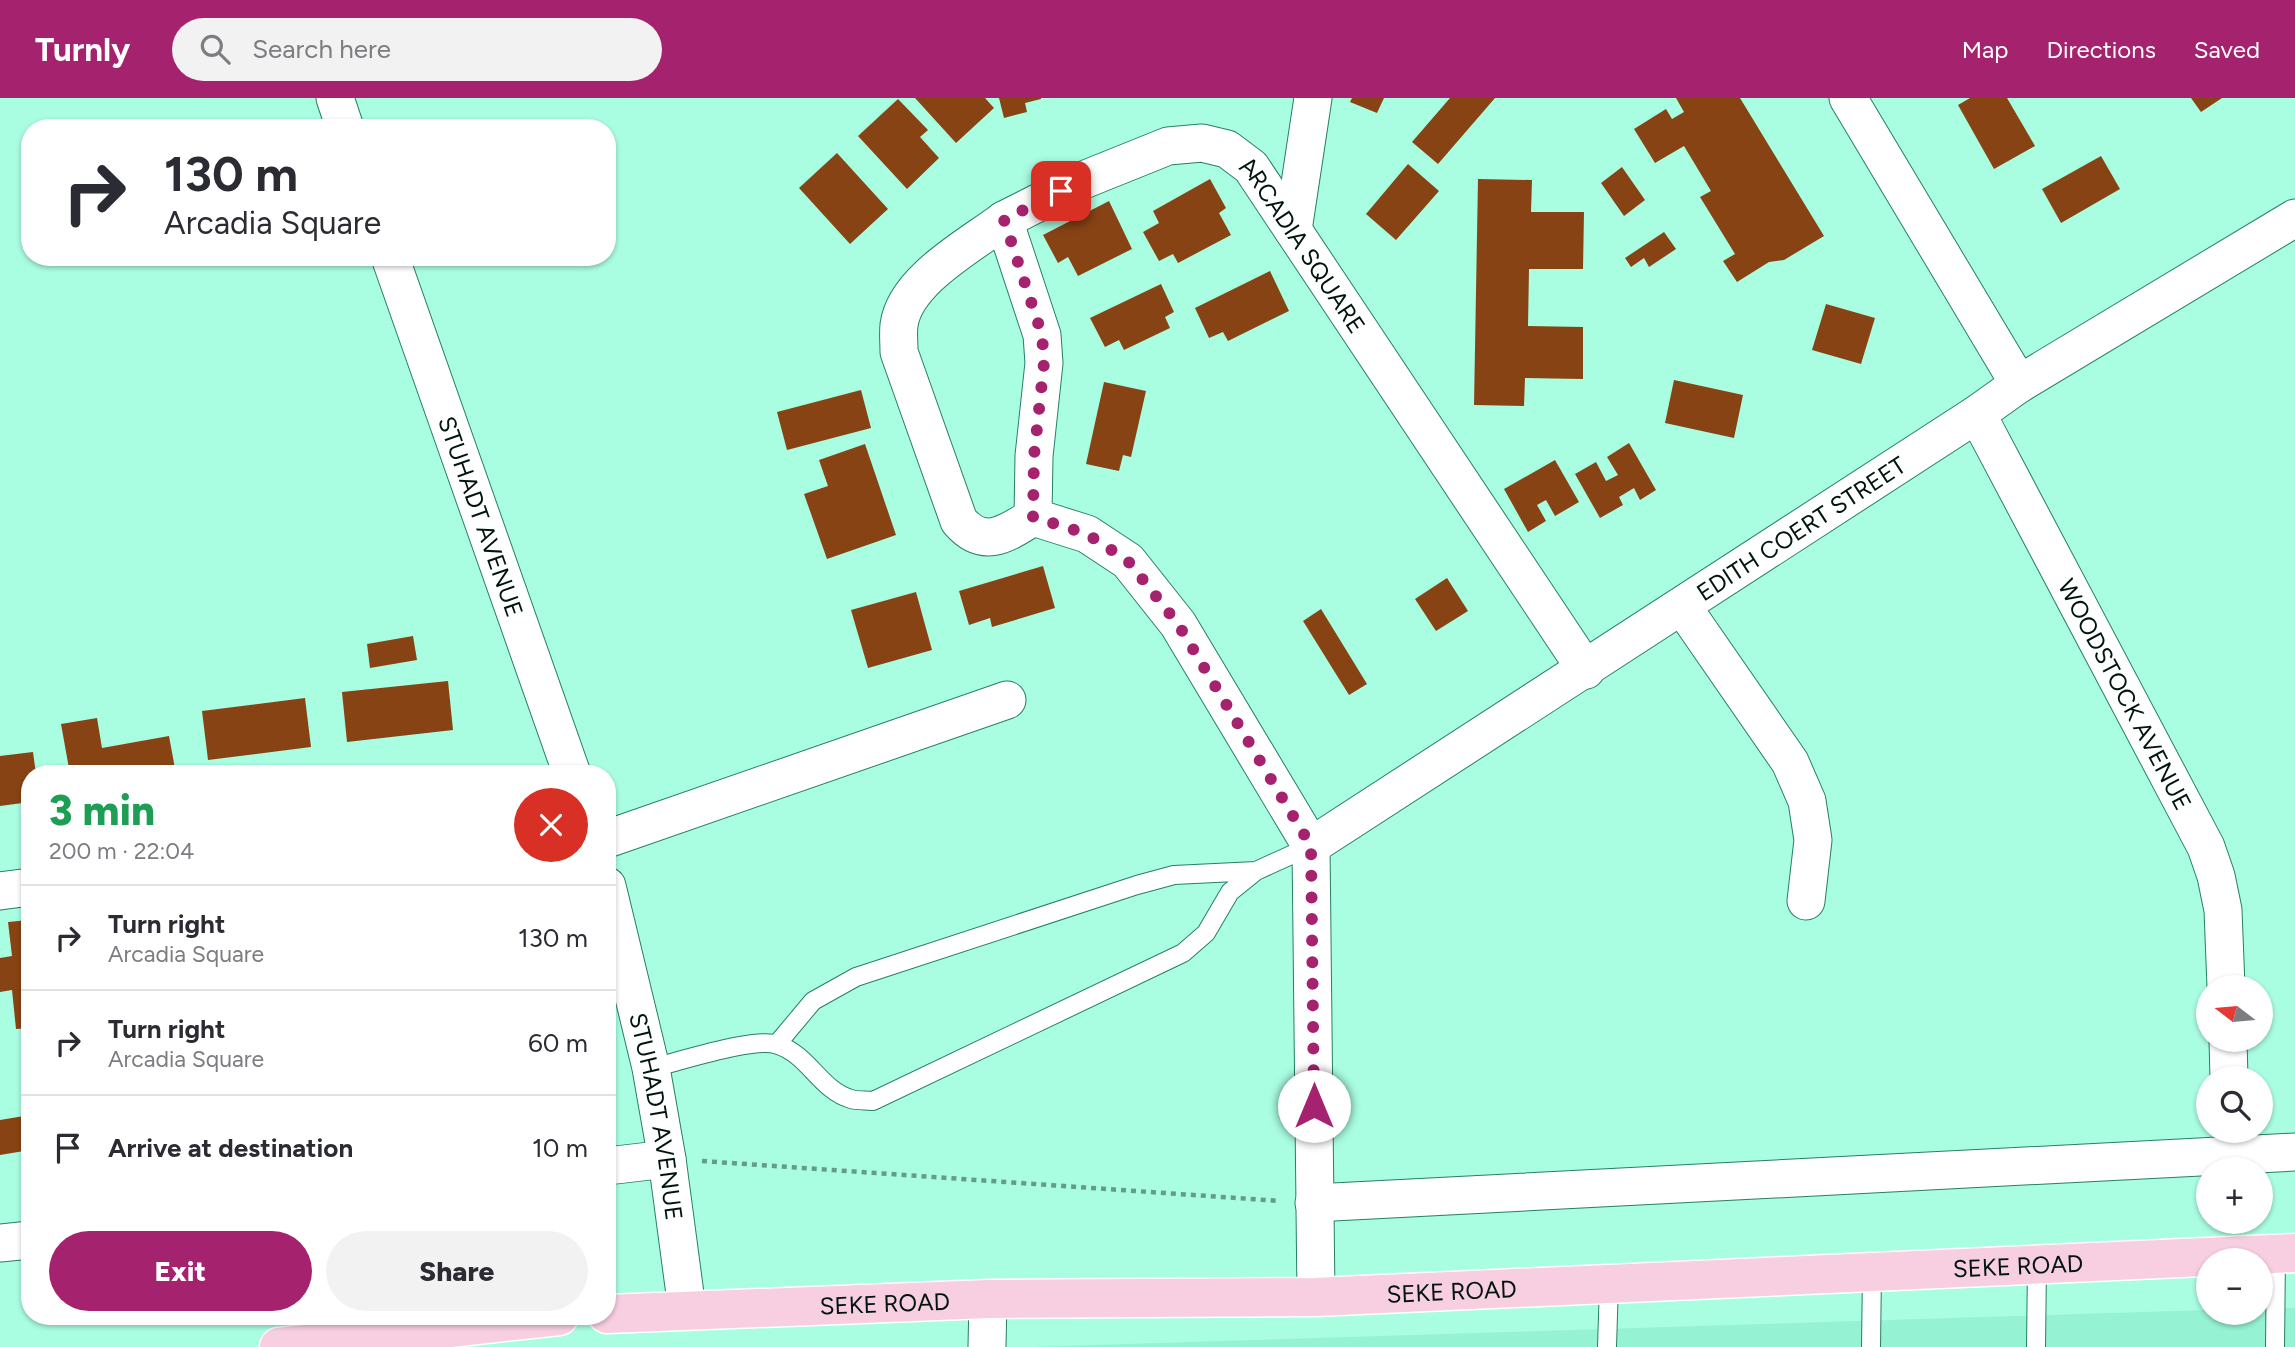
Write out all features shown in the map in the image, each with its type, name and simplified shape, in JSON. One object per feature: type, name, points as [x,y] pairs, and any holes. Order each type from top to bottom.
[{"type":"main road","name":"SEKE ROAD","points":[[616,1314],[988,1299],[1316,1297],[2286,1254]]},
{"type":"main road","points":[[279,1347],[478,1325]]},
{"type":"street","points":[[335,98],[342,119]]},
{"type":"street","points":[[1293,230],[1313,98]]},
{"type":"street","points":[[1848,98],[2019,384]]},
{"type":"street","name":"ARCADIA SQUARE","points":[[1033,517],[1008,533],[987,538],[969,533],[959,521],[899,352],[899,323],[908,301],[927,277],[1004,220],[1081,181],[1168,146],[1202,143],[1227,149],[1251,167],[1586,670]]},
{"type":"street","name":"EDITH COERT STREET","points":[[1311,846],[1586,670],[2019,384],[2295,218]]},
{"type":"street","points":[[1004,220],[1042,335],[1044,363],[1034,456],[1033,517],[1087,534],[1128,561],[1178,624],[1311,846],[1316,1297]]},
{"type":"street","name":"STUHADT AVENUE","points":[[393,266],[569,765]]},
{"type":"street","name":"WOODSTOCK AVENUE","points":[[1977,414],[2206,847],[2223,910],[2226,975]]},
{"type":"street","points":[[1682,606],[1790,762],[1803,791],[1813,840],[1806,901]]},
{"type":"street","points":[[616,836],[1007,700]]},
{"type":"street","points":[[0,891],[21,888]]},
{"type":"street","name":"STUHADT AVENUE","points":[[616,923],[651,1068],[667,1159],[687,1310]]},
{"type":"street","points":[[1314,1203],[2231,1143],[2295,1152]]},
{"type":"street","points":[[616,1165],[667,1159]]},
{"type":"street","points":[[0,1243],[21,1241]]},
{"type":"street","points":[[987,1347],[988,1299]]},
{"type":"lane","points":[[651,1068],[751,1044],[776,1044],[801,1056],[830,1088],[852,1099],[873,1101],[1183,953],[1206,933],[1230,892],[1256,871],[1311,846]]},
{"type":"lane","points":[[776,1044],[813,1001],[856,977],[1174,875],[1256,871]]},
{"type":"lane","points":[[2275,1347],[2286,1254]]},
{"type":"lane","points":[[2036,1347],[2037,1265]]},
{"type":"lane","points":[[1871,1347],[1872,1272]]},
{"type":"lane","points":[[1607,1347],[1609,1284]]},
{"type":"path","points":[[667,1159],[1314,1203]]},
{"type":"shaded area","points":[[2295,1308],[2295,1347],[1032,1347],[2196,1310],[2196,1325],[2273,1325],[2273,1309]]},
{"type":"building","points":[[915,98],[985,98],[994,108],[956,143]]},
{"type":"building","points":[[999,98],[1041,99],[1025,103],[1027,112],[1004,118]]},
{"type":"building","points":[[1352,98],[1384,98],[1377,113],[1350,102]]},
{"type":"building","points":[[1450,98],[1495,98],[1438,164],[1412,142]]},
{"type":"building","points":[[1676,98],[1740,98],[1824,236],[1784,260],[1769,262],[1737,282],[1723,261],[1735,254],[1700,197],[1711,191],[1684,146],[1655,163],[1634,129],[1666,109],[1672,119],[1684,112]]},
{"type":"building","points":[[1970,98],[2007,98],[2035,146],[1994,169],[1958,105]]},
{"type":"building","points":[[2191,98],[2222,98],[2201,112]]},
{"type":"building","points":[[898,99],[928,130],[920,137],[939,158],[907,189],[858,136]]},
{"type":"building","points":[[837,153],[888,209],[850,244],[799,188]]},
{"type":"building","points":[[2101,156],[2120,189],[2061,223],[2042,189]]},
{"type":"building","points":[[1408,164],[1439,191],[1396,240],[1366,214]]},
{"type":"building","points":[[1622,167],[1645,200],[1624,216],[1601,183]]},
{"type":"building","points":[[1210,179],[1226,208],[1219,213],[1231,235],[1178,263],[1173,254],[1159,261],[1143,232],[1159,223],[1153,211]]},
{"type":"building","points":[[1478,179],[1532,180],[1531,212],[1584,212],[1583,269],[1529,269],[1528,326],[1583,327],[1583,379],[1525,378],[1524,406],[1474,405]]},
{"type":"building","points":[[1109,201],[1132,249],[1078,276],[1068,257],[1058,263],[1043,235]]},
{"type":"building","points":[[1664,232],[1676,249],[1649,267],[1644,258],[1631,267],[1625,258]]},
{"type":"building","points":[[1270,271],[1289,311],[1228,341],[1223,332],[1209,338],[1195,308]]},
{"type":"building","points":[[1161,284],[1174,312],[1165,317],[1170,328],[1124,350],[1119,340],[1105,347],[1090,318]]},
{"type":"building","points":[[1826,304],[1875,318],[1861,364],[1812,350]]},
{"type":"building","points":[[1674,380],[1743,395],[1734,438],[1665,423]]},
{"type":"building","points":[[1104,382],[1146,391],[1131,457],[1123,455],[1119,471],[1086,464]]},
{"type":"building","points":[[861,390],[871,428],[787,450],[777,412]]},
{"type":"building","points":[[1629,443],[1656,490],[1640,500],[1634,488],[1619,497],[1623,505],[1600,518],[1575,474],[1596,462],[1606,481],[1618,475],[1607,457]]},
{"type":"building","points":[[865,444],[896,535],[827,559],[804,494],[828,486],[819,460]]},
{"type":"building","points":[[1555,460],[1579,502],[1555,516],[1546,500],[1537,505],[1546,521],[1528,532],[1504,489]]},
{"type":"building","points":[[1043,566],[1055,608],[992,627],[990,618],[969,625],[959,591]]},
{"type":"building","points":[[1447,578],[1468,611],[1436,631],[1415,599]]},
{"type":"building","points":[[916,592],[932,650],[868,668],[851,610]]},
{"type":"building","points":[[1321,609],[1367,684],[1349,695],[1303,621]]},
{"type":"building","points":[[413,636],[417,660],[370,668],[367,644]]},
{"type":"building","points":[[448,681],[453,730],[347,742],[342,692]]},
{"type":"building","points":[[305,698],[311,747],[208,760],[202,711]]},
{"type":"building","points":[[97,718],[102,748],[169,736],[174,765],[68,765],[61,724]]},
{"type":"building","points":[[33,752],[35,765],[21,765],[21,803],[0,806],[0,756]]},
{"type":"building","points":[[21,921],[21,1029],[16,1029],[12,990],[0,992],[0,958],[12,956],[8,922]]},
{"type":"building","points":[[21,1116],[21,1152],[0,1155],[0,1120]]},
{"type":"route","points":[[1061,191],[1004,220],[1042,335],[1044,363],[1034,456],[1033,517],[1087,534],[1128,561],[1178,624],[1311,846],[1314,1106]]}]
